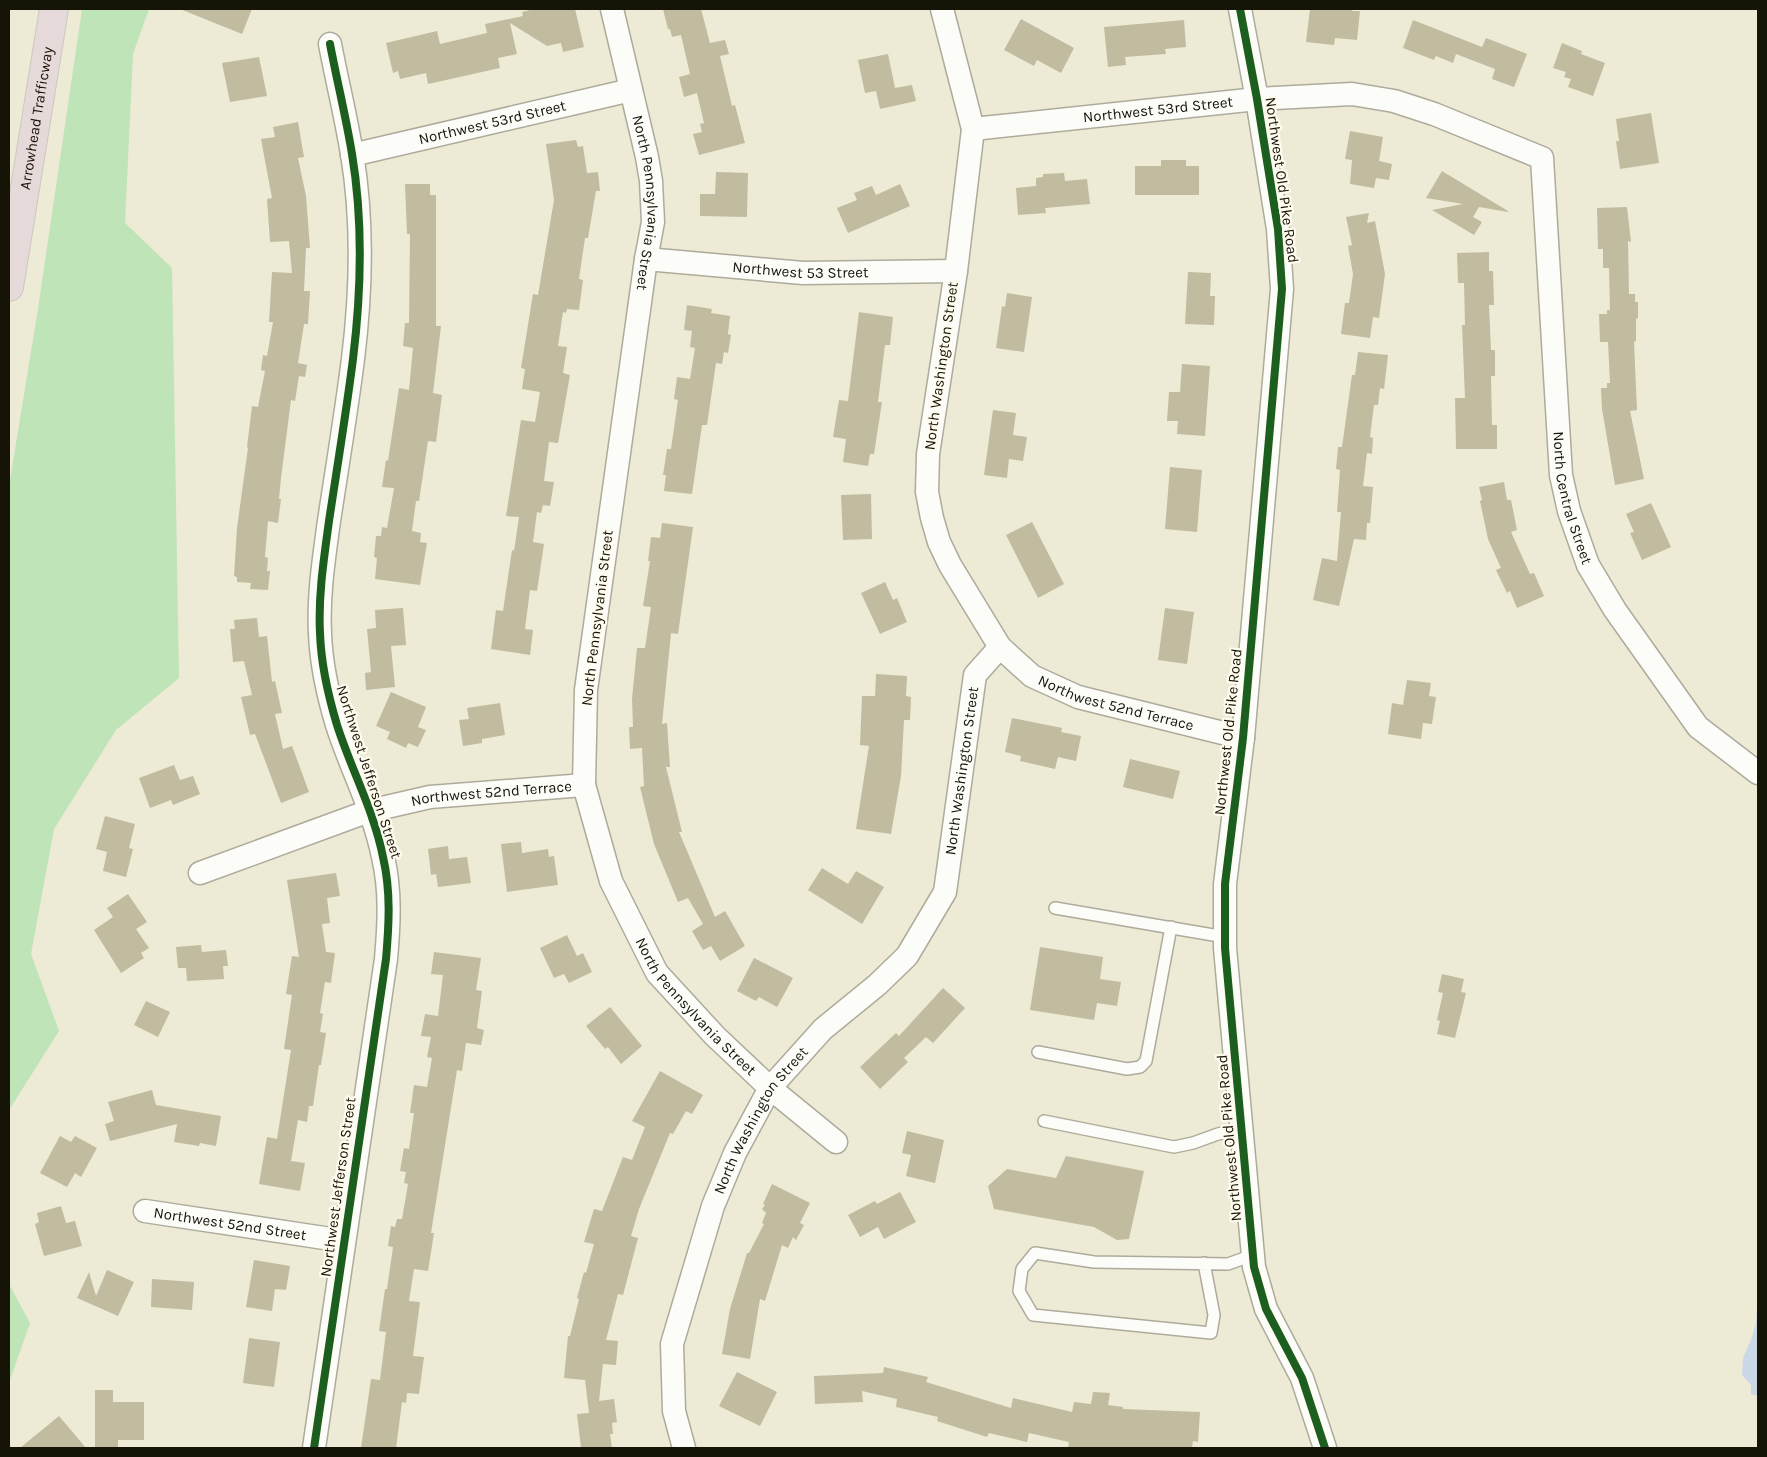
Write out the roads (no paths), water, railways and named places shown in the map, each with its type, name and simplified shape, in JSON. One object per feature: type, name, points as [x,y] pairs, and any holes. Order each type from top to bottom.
[{"type":"highway","name":"Arrowhead Trafficway","points":[[9,287],[54,9]]},
{"type":"street","name":"North Pennsylvania Street","points":[[612,9],[647,157],[651,181],[653,222],[646,259],[586,690],[584,785],[611,881],[657,973],[715,1036],[770,1088],[836,1142]]},
{"type":"street","name":"North Washington Street","points":[[684,1448],[674,1411],[672,1344],[713,1206],[735,1154],[770,1088],[823,1029],[877,985],[907,956],[945,892],[975,675],[1000,647],[950,565],[939,542],[928,492],[928,454],[956,271],[973,129],[942,9]]},
{"type":"street","name":"Northwest Old Pike Road","points":[[1240,9],[1278,229],[1282,289],[1243,738],[1224,884],[1225,937],[1254,1267],[1266,1308],[1302,1378],[1324,1448]]},
{"type":"street","name":"Northwest Jefferson Street","points":[[314,1448],[386,959],[390,916],[388,881],[383,855],[338,726],[325,676],[320,633],[321,582],[353,358],[358,306],[359,254],[352,156],[330,44]]},
{"type":"street","name":"Northwest 53rd Street","points":[[352,156],[631,90]]},
{"type":"street","name":"Northwest 53rd Street","points":[[973,129],[1257,99],[1352,94],[1394,102],[1434,114],[1542,158]]},
{"type":"street","name":"North Central Street","points":[[1542,158],[1561,475],[1569,511],[1580,545],[1588,566],[1615,610],[1698,727],[1758,773]]},
{"type":"street","name":"Northwest 53 Street","points":[[646,259],[803,273],[956,271]]},
{"type":"street","name":"Northwest 52nd Terrace","points":[[1000,647],[1032,676],[1078,697],[1243,738]]},
{"type":"street","name":"Northwest 52nd Terrace","points":[[200,873],[369,811],[430,797],[584,785]]},
{"type":"street","name":"Northwest 52nd Street","points":[[145,1211],[344,1240]]},
{"type":"lane","points":[[1055,908],[1225,937]]},
{"type":"lane","points":[[1038,1052],[1127,1069],[1140,1067],[1146,1061],[1171,927]]},
{"type":"lane","points":[[1044,1121],[1174,1147],[1242,1129]]},
{"type":"lane","points":[[1204,1264],[1214,1315],[1211,1333],[1033,1315],[1019,1291],[1022,1270],[1035,1253],[1094,1262],[1204,1264],[1228,1264],[1253,1255]]},
{"type":"water","points":[[1758,1295],[1758,1396],[1751,1394],[1751,1385],[1742,1375],[1743,1358],[1756,1323]]}]
